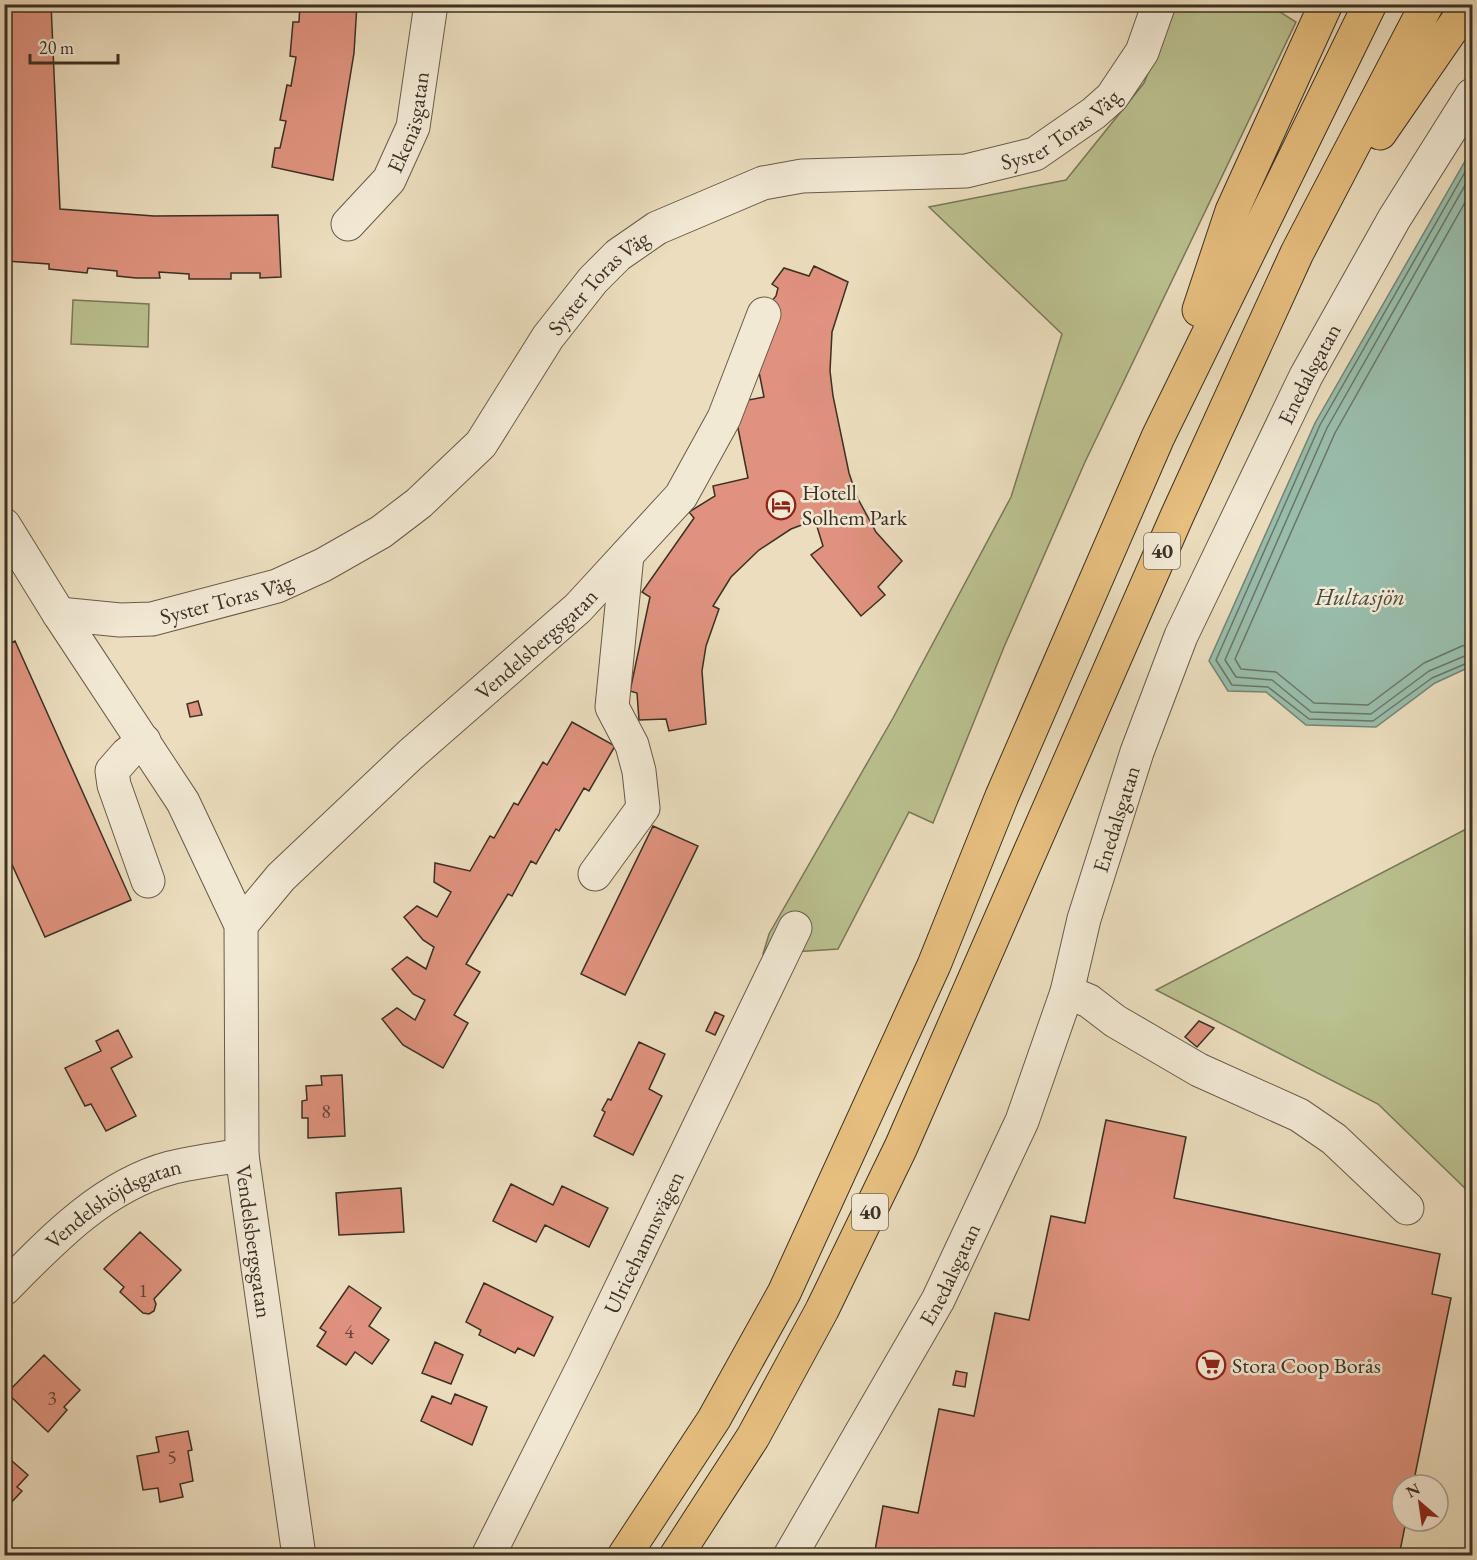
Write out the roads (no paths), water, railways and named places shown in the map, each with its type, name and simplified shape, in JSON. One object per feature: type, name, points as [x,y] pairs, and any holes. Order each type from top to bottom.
[{"type":"highway","points":[[1158,437],[1232,211],[1326,4]]},
{"type":"highway","name":"40","points":[[624,1556],[714,1419],[784,1293],[934,965],[1002,796],[1158,437],[1370,4]]},
{"type":"highway","name":"40","points":[[676,1556],[753,1437],[822,1311],[901,1147],[1172,527],[1297,253],[1427,4]]},
{"type":"highway","points":[[1297,253],[1469,4]]},
{"type":"street","name":"Ekenäsgatan","points":[[348,224],[389,180],[412,127],[431,4]]},
{"type":"street","name":"Syster Toras Väg","points":[[59,614],[120,620],[152,619],[277,586],[323,565],[381,532],[419,503],[481,444],[548,337],[593,280],[618,255],[657,228],[763,183],[802,177],[966,171],[1035,154],[1094,113],[1112,97],[1142,52],[1159,4]]},
{"type":"street","name":"Enedalsgatan","points":[[790,1556],[938,1300],[1022,1121],[1067,992],[1084,920],[1133,763],[1181,636],[1306,376],[1394,219],[1473,95]]},
{"type":"street","name":"Vendelsbergsgatan","points":[[241,925],[290,869],[410,755],[578,608],[681,496],[724,418],[764,314]]},
{"type":"street","name":"Vendelsbergsgatan","points":[[4,525],[59,614],[183,802],[241,925],[242,1155],[299,1556]]},
{"type":"street","points":[[595,874],[643,808],[639,771],[632,745],[612,707],[627,555]]},
{"type":"street","points":[[144,741],[127,754],[112,771],[114,785],[148,881]]},
{"type":"street","name":"Ulricehamnsvägen","points":[[488,1556],[584,1365],[795,928]]},
{"type":"street","points":[[1067,992],[1089,1001],[1115,1021],[1199,1070],[1299,1115],[1334,1139],[1407,1209]]},
{"type":"street","name":"Vendelshöjdsgatan","points":[[4,1289],[85,1212],[125,1186],[169,1168],[242,1155]]},
{"type":"water","name":"Hultasjön","points":[[1472,149],[1472,666],[1435,683],[1376,727],[1306,725],[1266,692],[1228,691],[1209,661],[1315,423]]},
{"type":"place","name":"Hotell Solhem Park","points":[[781,505]]},
{"type":"place","name":"Stora Coop Borås","points":[[1211,1365]]}]
